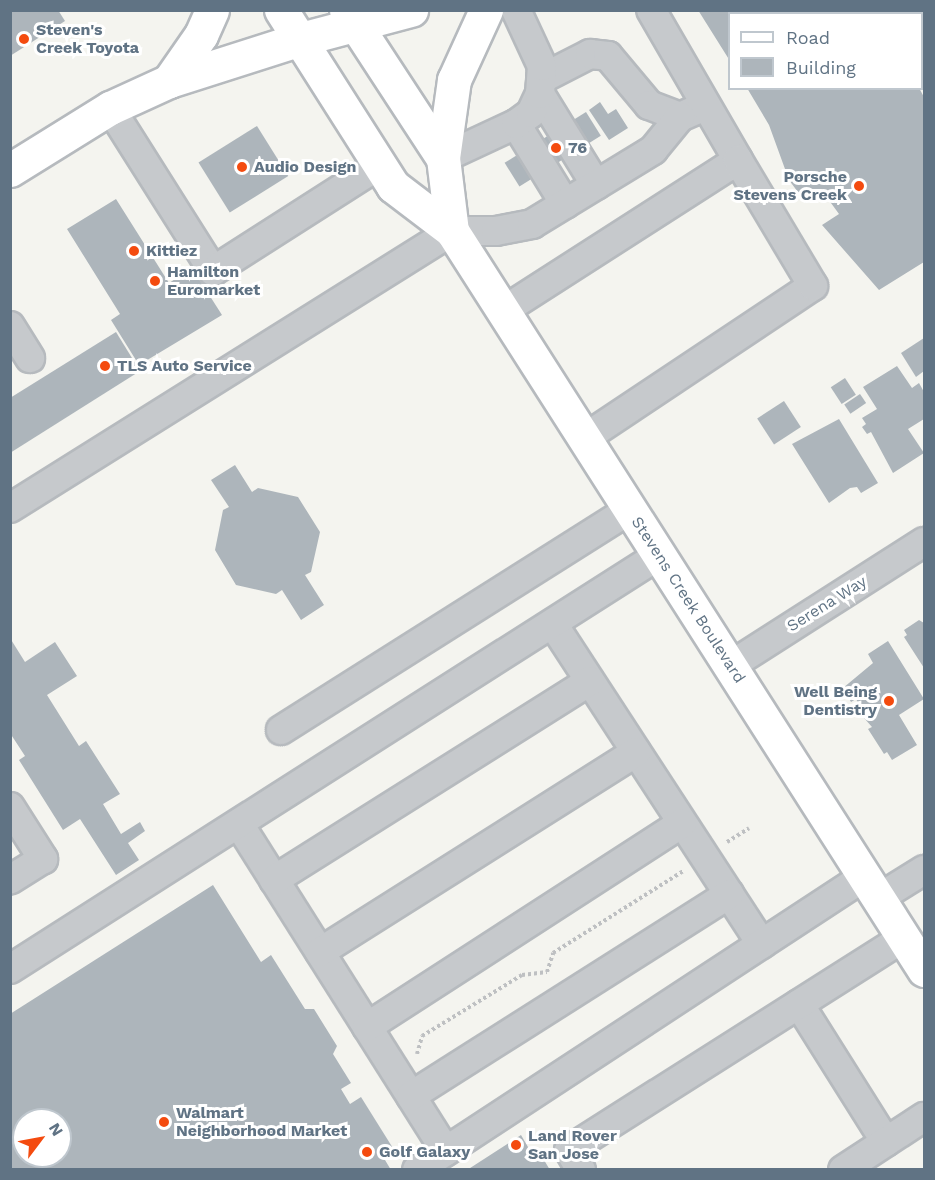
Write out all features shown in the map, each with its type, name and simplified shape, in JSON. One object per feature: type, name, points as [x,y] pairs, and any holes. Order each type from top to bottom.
[{"type":"main road","points":[[169,81],[201,35],[212,10]]},
{"type":"main road","name":"Stevens Creek Boulevard","points":[[281,10],[393,186],[452,231],[924,970]]},
{"type":"main road","points":[[10,170],[110,108],[169,81],[301,39],[351,18],[411,10]]},
{"type":"main road","points":[[443,158],[454,80],[486,10]]},
{"type":"main road","name":"Stevens Creek Boulevard","points":[[351,18],[443,158],[452,231]]},
{"type":"street","points":[[443,158],[516,124],[531,113],[542,86],[542,66],[516,10]]},
{"type":"street","points":[[585,438],[813,286],[651,10]]},
{"type":"street","points":[[542,86],[590,54],[608,56],[642,100],[662,112],[680,117]]},
{"type":"street","points":[[542,86],[596,185]]},
{"type":"street","points":[[10,508],[452,231],[496,231],[532,224],[653,150],[680,117],[705,104]]},
{"type":"street","points":[[110,108],[213,271],[379,165]]},
{"type":"street","points":[[516,124],[565,204]]},
{"type":"street","points":[[503,311],[738,160]]},
{"type":"street","points":[[10,326],[30,358]]},
{"type":"street","points":[[281,730],[630,509]]},
{"type":"street","name":"Serena Way","points":[[730,666],[924,542]]},
{"type":"street","points":[[10,969],[659,555]]},
{"type":"street","points":[[553,624],[762,944]]},
{"type":"street","points":[[274,880],[590,681]]},
{"type":"street","points":[[320,952],[636,752]]},
{"type":"street","points":[[10,807],[43,859],[10,880]]},
{"type":"street","points":[[367,1027],[682,823]]},
{"type":"street","points":[[239,824],[446,1151]]},
{"type":"street","points":[[417,1170],[762,944],[872,887],[924,870]]},
{"type":"street","points":[[411,1096],[729,894]]},
{"type":"street","points":[[581,1170],[569,1150],[904,937]]},
{"type":"street","points":[[799,1004],[886,1142]]},
{"type":"street","points":[[843,1170],[924,1117]]},
{"type":"path","points":[[411,1058],[420,1050],[422,1036],[522,975],[547,972],[553,953],[749,828]]},
{"type":"building","name":"Steven's Creek Toyota","points":[[10,10],[58,10],[65,21],[10,56]]},
{"type":"building","points":[[698,10],[870,10],[871,12],[728,12],[728,58]]},
{"type":"building","name":"Porsche Stevens Creek","points":[[748,90],[920,90],[924,97],[924,262],[879,290],[822,225],[839,214],[823,192],[806,203],[789,180],[769,125]]},
{"type":"building","points":[[600,102],[608,114],[616,109],[628,128],[609,140],[589,110]]},
{"type":"building","points":[[586,112],[601,136],[519,187],[505,163]]},
{"type":"building","name":"Audio Design","points":[[257,126],[288,176],[230,213],[198,163]]},
{"type":"building","points":[[116,199],[169,283],[192,268],[222,315],[139,365],[111,320],[120,314],[67,229]]},
{"type":"building","points":[[116,332],[140,371],[10,453],[10,398]]},
{"type":"building","points":[[924,338],[924,371],[916,377],[901,353]]},
{"type":"building","points":[[897,366],[912,388],[919,383],[924,392],[924,419],[908,429],[924,453],[893,473],[871,432],[867,434],[862,427],[866,424],[862,418],[877,409],[863,387]]},
{"type":"building","points":[[845,378],[856,395],[842,404],[831,387]]},
{"type":"building","points":[[860,394],[866,403],[850,414],[844,405]]},
{"type":"building","points":[[784,401],[801,427],[774,444],[757,418]]},
{"type":"building","points":[[839,419],[878,483],[861,493],[857,487],[850,488],[829,503],[792,444]]},
{"type":"building","points":[[235,465],[252,492],[258,488],[298,497],[320,532],[311,572],[305,575],[324,605],[301,620],[282,590],[276,594],[236,585],[215,550],[223,510],[229,507],[211,480]]},
{"type":"building","points":[[919,620],[924,623],[924,668],[904,637],[907,635],[904,630]]},
{"type":"building","points":[[10,638],[25,662],[55,642],[77,676],[47,695],[79,746],[86,741],[120,794],[103,804],[121,834],[140,822],[145,831],[128,843],[139,860],[116,875],[80,819],[63,830],[19,760],[25,756],[10,733]]},
{"type":"building","name":"Well Being Dentistry","points":[[888,641],[924,699],[899,715],[917,745],[892,760],[887,752],[884,754],[868,729],[872,727],[856,709],[860,706],[856,699],[851,702],[843,688],[873,663],[868,654]]},
{"type":"building","points":[[213,885],[261,962],[271,955],[305,1009],[314,1009],[337,1046],[333,1054],[351,1083],[341,1089],[350,1104],[361,1097],[396,1153],[385,1160],[391,1170],[10,1170],[10,1014]]},
{"type":"building","name":"Land Rover San Jose","points":[[521,1135],[535,1159],[541,1155],[550,1170],[467,1170]]},
{"type":"place","name":"Steven's Creek Toyota","points":[[24,39]]},
{"type":"place","name":"76","points":[[556,148]]},
{"type":"place","name":"Audio Design","points":[[242,167]]},
{"type":"place","name":"Porsche Stevens Creek","points":[[859,186]]},
{"type":"place","name":"Kittiez","points":[[134,251]]},
{"type":"place","name":"Hamilton Euromarket","points":[[155,281]]},
{"type":"place","name":"TLS Auto Service","points":[[105,366]]},
{"type":"place","name":"Well Being Dentistry","points":[[889,701]]},
{"type":"place","name":"Walmart Neighborhood Market","points":[[164,1122]]},
{"type":"place","name":"Land Rover San Jose","points":[[516,1145]]},
{"type":"place","name":"Golf Galaxy","points":[[367,1152]]}]
